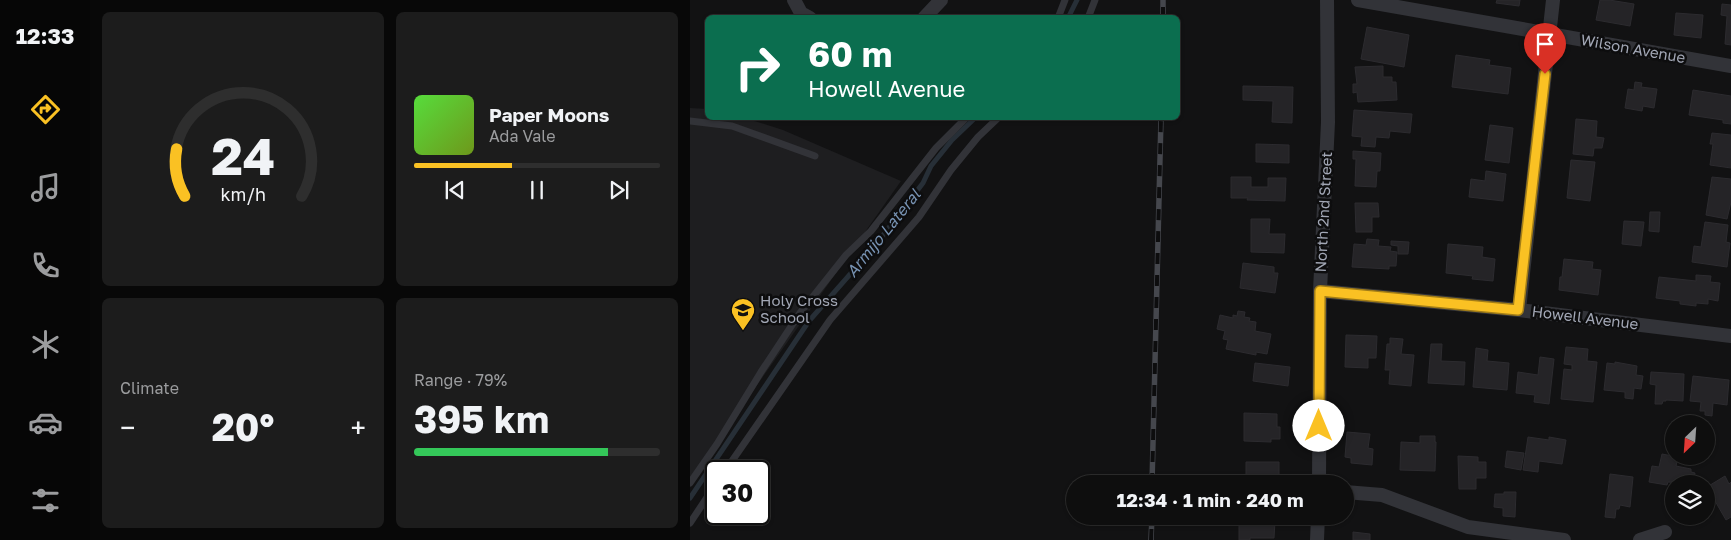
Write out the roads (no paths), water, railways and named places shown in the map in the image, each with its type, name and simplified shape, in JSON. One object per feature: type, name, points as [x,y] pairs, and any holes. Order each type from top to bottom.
[{"type":"street","points":[[794,0],[801,13],[805,15]]},
{"type":"street","points":[[927,15],[941,0]]},
{"type":"street","name":"North 2nd Street","points":[[1319,475],[1320,291],[1328,122],[1327,0]]},
{"type":"street","name":"Wilson Avenue","points":[[1358,0],[1731,66]]},
{"type":"street","points":[[1518,310],[1553,0]]},
{"type":"street","name":"Howell Avenue","points":[[1320,291],[1518,310],[1731,336]]},
{"type":"street","points":[[1354,493],[1382,495],[1468,527],[1564,540]]},
{"type":"street","points":[[1317,540],[1318,525]]},
{"type":"street","points":[[1640,540],[1665,532]]},
{"type":"lane","points":[[1059,15],[1065,0]]},
{"type":"lane","points":[[1089,15],[1095,0]]},
{"type":"lane","points":[[690,483],[800,313],[846,255],[871,231],[936,148],[964,120]]},
{"type":"lane","points":[[733,460],[830,320],[919,216],[951,170],[978,137],[996,120]]},
{"type":"lane","points":[[690,121],[732,126],[815,156]]},
{"type":"lane","points":[[690,522],[705,500]]},
{"type":"waterway","name":"Armijo Lateral","points":[[1070,15],[1077,0]]},
{"type":"waterway","name":"Armijo Lateral","points":[[690,498],[809,321],[874,247],[923,183],[931,166],[952,140],[973,120]]},
{"type":"railway","points":[[1163,0],[1163,15]]},
{"type":"railway","points":[[1152,475],[1161,120]]},
{"type":"railway","points":[[1151,540],[1152,525]]},
{"type":"place","name":"Holy Cross School","points":[[743,331]]}]
